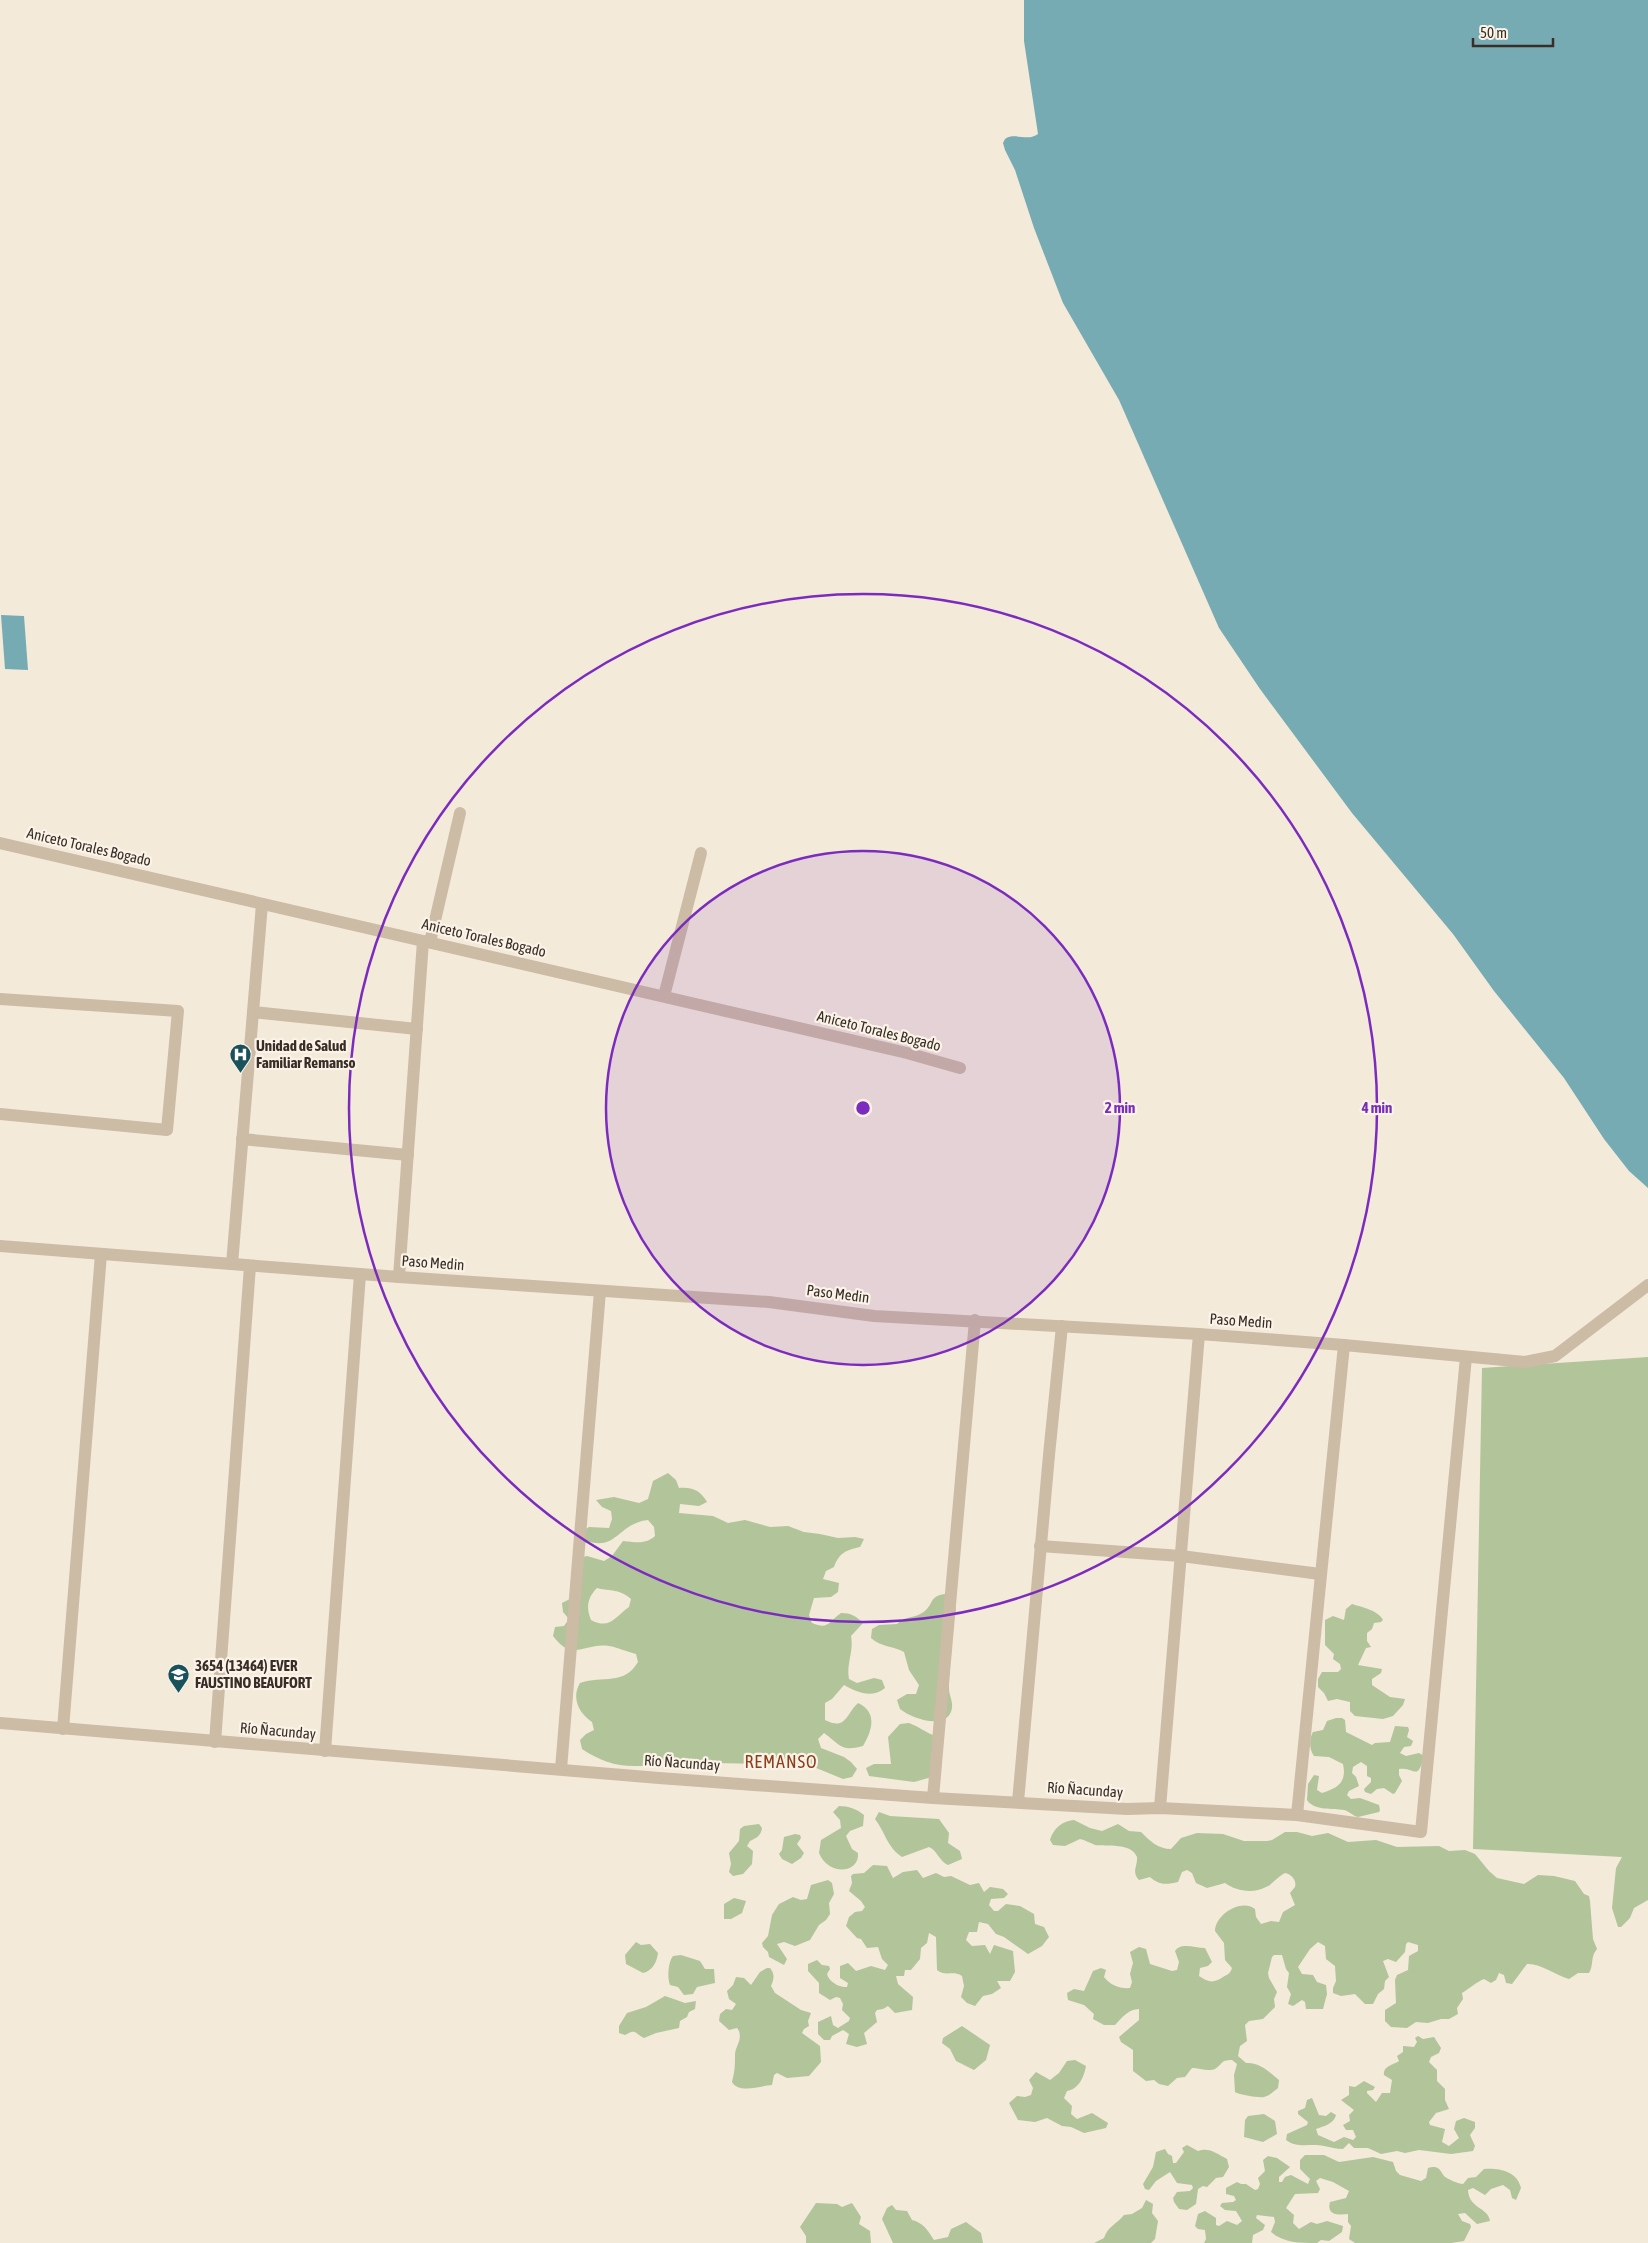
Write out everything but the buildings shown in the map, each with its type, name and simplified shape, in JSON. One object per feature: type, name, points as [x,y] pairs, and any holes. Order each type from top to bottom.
[{"type":"street","points":[[399,1277],[417,1030],[426,941],[460,813]]},
{"type":"street","name":"Aniceto Torales Bogado","points":[[0,843],[664,996],[907,1053],[960,1068]]},
{"type":"street","points":[[664,996],[701,853]]},
{"type":"street","points":[[232,1264],[262,904]]},
{"type":"street","points":[[0,999],[178,1010],[167,1130],[0,1114]]},
{"type":"street","points":[[253,1012],[417,1030]]},
{"type":"street","points":[[242,1139],[408,1155]]},
{"type":"street","name":"Paso Medin","points":[[0,1246],[399,1277],[444,1278],[495,1284],[770,1302],[874,1316],[975,1320],[1198,1334],[1525,1362],[1555,1356],[1648,1285]]},
{"type":"street","points":[[63,1729],[101,1254]]},
{"type":"street","points":[[215,1742],[250,1266]]},
{"type":"street","points":[[325,1751],[360,1274]]},
{"type":"street","points":[[561,1769],[600,1291]]},
{"type":"street","points":[[933,1798],[975,1320]]},
{"type":"street","points":[[1018,1802],[1040,1546],[1062,1326]]},
{"type":"street","points":[[1160,1808],[1198,1334]]},
{"type":"street","points":[[1297,1816],[1344,1345]]},
{"type":"street","name":"Río Ñacunday","points":[[0,1724],[659,1778],[933,1798],[1127,1810],[1160,1808],[1297,1816],[1421,1832],[1466,1357]]},
{"type":"street","points":[[1040,1546],[1180,1556],[1320,1574]]},
{"type":"green space","points":[[1648,1357],[1648,1900],[1634,1908],[1630,1918],[1621,1927],[1618,1927],[1612,1908],[1616,1868],[1622,1857],[1473,1849],[1482,1368]]},
{"type":"green space","points":[[668,1473],[676,1480],[679,1488],[695,1490],[707,1502],[699,1506],[680,1504],[679,1513],[713,1516],[728,1523],[745,1520],[770,1527],[788,1526],[804,1532],[838,1538],[855,1537],[864,1539],[860,1547],[844,1553],[838,1558],[834,1567],[826,1571],[823,1579],[839,1583],[838,1592],[831,1597],[814,1598],[809,1615],[812,1623],[822,1626],[828,1624],[841,1613],[858,1618],[863,1623],[851,1636],[852,1647],[848,1668],[849,1679],[857,1683],[874,1678],[882,1680],[885,1688],[869,1694],[859,1692],[844,1685],[832,1699],[825,1703],[825,1720],[832,1723],[837,1724],[845,1720],[858,1703],[868,1711],[871,1717],[871,1728],[863,1746],[845,1748],[824,1733],[818,1739],[821,1748],[844,1757],[851,1762],[857,1769],[852,1777],[843,1779],[809,1765],[665,1762],[652,1767],[623,1765],[602,1760],[582,1749],[580,1740],[594,1730],[592,1722],[580,1710],[576,1700],[577,1689],[580,1683],[620,1677],[632,1669],[638,1662],[636,1654],[612,1647],[601,1646],[580,1650],[567,1648],[560,1644],[553,1636],[555,1627],[564,1626],[569,1619],[563,1612],[562,1603],[570,1599],[579,1558],[587,1556],[604,1561],[612,1556],[623,1541],[644,1542],[655,1536],[654,1527],[648,1520],[630,1526],[604,1543],[585,1540],[581,1532],[589,1527],[609,1528],[612,1519],[611,1511],[602,1507],[596,1500],[614,1497],[639,1503],[648,1499],[653,1481]],"holes":[[[597,1588],[618,1592],[626,1596],[631,1599],[629,1607],[608,1623],[603,1624],[591,1620],[588,1611],[589,1599]]]},
{"type":"green space","points":[[945,1594],[952,1600],[956,1610],[953,1622],[949,1672],[949,1691],[952,1708],[944,1720],[929,1721],[912,1716],[900,1709],[897,1700],[907,1694],[916,1694],[919,1685],[909,1670],[904,1652],[875,1641],[871,1638],[872,1629],[879,1625],[897,1624],[903,1619],[919,1615],[926,1610],[933,1599]]},
{"type":"green space","points":[[1352,1604],[1373,1611],[1383,1620],[1374,1623],[1372,1629],[1367,1633],[1367,1641],[1371,1647],[1366,1648],[1358,1665],[1382,1669],[1381,1673],[1372,1679],[1372,1685],[1390,1697],[1405,1699],[1403,1705],[1393,1716],[1383,1719],[1355,1716],[1350,1711],[1350,1702],[1337,1699],[1328,1701],[1318,1687],[1318,1679],[1322,1672],[1338,1672],[1341,1669],[1340,1664],[1333,1659],[1334,1654],[1325,1645],[1325,1620],[1333,1616],[1344,1620],[1346,1609]]},
{"type":"green space","points":[[1336,1718],[1345,1720],[1346,1732],[1372,1745],[1390,1742],[1395,1726],[1408,1727],[1407,1737],[1413,1741],[1411,1746],[1404,1747],[1400,1753],[1406,1756],[1419,1753],[1424,1756],[1422,1764],[1417,1771],[1399,1769],[1402,1781],[1393,1794],[1384,1788],[1377,1789],[1371,1794],[1365,1792],[1364,1789],[1371,1782],[1371,1778],[1367,1776],[1367,1766],[1361,1762],[1353,1767],[1352,1773],[1356,1777],[1359,1786],[1349,1791],[1347,1795],[1351,1799],[1360,1798],[1379,1805],[1379,1812],[1358,1817],[1344,1810],[1314,1806],[1307,1800],[1308,1784],[1314,1775],[1319,1776],[1317,1790],[1322,1793],[1337,1786],[1344,1775],[1343,1764],[1329,1757],[1314,1756],[1310,1747],[1313,1732],[1323,1730],[1327,1721]]},
{"type":"green space","points":[[909,1723],[939,1737],[932,1777],[914,1782],[869,1776],[866,1768],[874,1764],[891,1764],[888,1737],[900,1724]]},
{"type":"green space","points":[[839,1806],[852,1808],[864,1815],[863,1826],[850,1831],[846,1836],[852,1849],[858,1853],[857,1860],[854,1865],[843,1870],[830,1866],[819,1853],[821,1840],[841,1828],[840,1820],[833,1812]]},
{"type":"green space","points":[[879,1812],[890,1816],[939,1819],[949,1833],[948,1843],[960,1851],[962,1859],[948,1865],[929,1847],[902,1857],[893,1849],[875,1819]]},
{"type":"green space","points":[[1074,1820],[1090,1828],[1102,1831],[1118,1824],[1129,1831],[1141,1832],[1158,1846],[1166,1849],[1171,1849],[1181,1838],[1197,1833],[1223,1834],[1244,1841],[1267,1841],[1285,1832],[1297,1832],[1312,1836],[1328,1833],[1348,1842],[1376,1840],[1397,1847],[1439,1846],[1449,1851],[1465,1850],[1475,1854],[1497,1878],[1524,1884],[1538,1875],[1554,1876],[1575,1881],[1584,1894],[1589,1896],[1593,1939],[1597,1949],[1589,1973],[1578,1973],[1569,1979],[1537,1965],[1527,1964],[1512,1984],[1506,1983],[1504,1975],[1499,1973],[1496,1980],[1491,1983],[1484,1979],[1462,1993],[1463,1999],[1457,2008],[1458,2014],[1449,2019],[1428,2023],[1416,2022],[1407,2028],[1391,2027],[1385,2021],[1385,2010],[1396,2003],[1395,1980],[1397,1975],[1408,1970],[1409,1956],[1418,1951],[1418,1945],[1408,1942],[1405,1952],[1396,1962],[1388,1959],[1383,1961],[1389,1977],[1385,1981],[1384,1989],[1378,1994],[1373,2004],[1365,2004],[1355,1994],[1341,1996],[1333,1993],[1336,1981],[1335,1966],[1326,1959],[1325,1946],[1318,1942],[1310,1949],[1298,1967],[1302,1974],[1313,1975],[1317,1982],[1326,1985],[1327,1994],[1323,2009],[1306,2009],[1305,2002],[1302,2000],[1293,2006],[1288,2004],[1291,1994],[1287,1987],[1289,1973],[1282,1955],[1274,1955],[1268,1973],[1277,1992],[1274,1999],[1275,2007],[1263,2019],[1249,2021],[1245,2025],[1247,2041],[1240,2046],[1238,2056],[1246,2063],[1256,2064],[1264,2068],[1279,2080],[1278,2088],[1270,2095],[1258,2097],[1235,2092],[1234,2075],[1237,2064],[1232,2060],[1223,2062],[1212,2070],[1192,2068],[1185,2077],[1177,2078],[1168,2086],[1159,2084],[1154,2080],[1146,2081],[1133,2071],[1133,2050],[1121,2042],[1119,2037],[1139,2020],[1139,2009],[1128,2012],[1115,2025],[1104,2025],[1093,2019],[1094,2014],[1084,2005],[1068,2000],[1067,1993],[1074,1989],[1084,1991],[1093,1971],[1101,1968],[1106,1970],[1104,1977],[1109,1982],[1119,1987],[1130,1988],[1132,1982],[1130,1974],[1133,1963],[1130,1952],[1139,1947],[1146,1949],[1150,1964],[1172,1971],[1177,1970],[1179,1962],[1175,1951],[1178,1948],[1184,1946],[1205,1948],[1212,1962],[1208,1966],[1200,1968],[1199,1976],[1211,1981],[1220,1979],[1229,1974],[1232,1968],[1225,1960],[1224,1943],[1215,1931],[1219,1919],[1236,1907],[1249,1906],[1255,1909],[1256,1917],[1261,1924],[1271,1921],[1279,1922],[1283,1912],[1295,1905],[1290,1893],[1295,1887],[1295,1882],[1291,1876],[1285,1873],[1268,1886],[1256,1890],[1239,1890],[1225,1883],[1207,1888],[1196,1883],[1192,1873],[1187,1870],[1182,1872],[1178,1882],[1174,1883],[1160,1883],[1150,1877],[1139,1880],[1135,1874],[1137,1857],[1130,1849],[1118,1846],[1095,1845],[1080,1839],[1065,1846],[1053,1845],[1050,1840],[1056,1829],[1066,1822]]},
{"type":"green space","points":[[759,1824],[762,1828],[761,1833],[750,1841],[747,1846],[753,1851],[752,1864],[743,1874],[733,1876],[729,1872],[731,1864],[729,1853],[739,1841],[740,1829],[744,1826]]},
{"type":"green space","points":[[795,1834],[800,1835],[801,1838],[797,1844],[804,1853],[801,1858],[792,1864],[782,1859],[779,1854],[782,1850],[784,1837]]},
{"type":"green space","points":[[873,1865],[887,1866],[893,1878],[903,1872],[917,1870],[923,1878],[936,1873],[944,1877],[951,1876],[970,1885],[979,1883],[984,1892],[990,1887],[1003,1889],[1008,1894],[1004,1898],[991,1899],[989,1905],[994,1911],[998,1911],[1006,1904],[1020,1906],[1034,1914],[1035,1924],[1044,1927],[1049,1937],[1042,1946],[1028,1954],[1004,1937],[996,1934],[988,1924],[979,1922],[977,1932],[969,1932],[966,1940],[972,1946],[985,1945],[990,1954],[994,1945],[1013,1951],[1015,1972],[1010,1981],[997,1981],[1001,1988],[992,1994],[983,1996],[975,2006],[967,2003],[961,1997],[964,1986],[962,1976],[959,1974],[943,1973],[937,1970],[936,1937],[929,1933],[927,1943],[921,1948],[920,1959],[911,1970],[905,1970],[904,1976],[896,1976],[898,1984],[913,1997],[912,2010],[895,2013],[888,2006],[877,2010],[875,2013],[877,2022],[864,2033],[867,2044],[857,2047],[846,2044],[849,2034],[843,2030],[832,2036],[830,2040],[824,2040],[818,2034],[818,2022],[831,2016],[833,2025],[838,2028],[849,2021],[850,2018],[842,2010],[843,2004],[840,1998],[836,1997],[830,2000],[819,1993],[819,1983],[808,1971],[808,1964],[817,1960],[822,1965],[829,1966],[830,1969],[827,1974],[830,1980],[841,1987],[847,1987],[848,1983],[840,1978],[840,1966],[848,1963],[856,1971],[871,1966],[885,1970],[888,1965],[882,1959],[878,1947],[867,1948],[861,1939],[857,1938],[846,1926],[849,1917],[855,1912],[862,1911],[865,1907],[849,1891],[852,1883],[851,1876],[864,1873]]},
{"type":"green space","points":[[828,1880],[832,1883],[834,1894],[829,1903],[830,1914],[826,1920],[819,1925],[810,1940],[795,1946],[784,1942],[777,1944],[787,1959],[784,1965],[769,1957],[762,1943],[768,1936],[772,1915],[779,1904],[793,1897],[801,1900],[807,1899],[811,1885]]},
{"type":"green space","points":[[734,1898],[746,1901],[742,1913],[731,1919],[724,1919],[724,1904]]},
{"type":"green space","points":[[636,1942],[641,1945],[650,1944],[658,1953],[654,1966],[643,1973],[626,1964],[625,1955]]},
{"type":"green space","points":[[681,1955],[700,1961],[705,1969],[714,1969],[715,1983],[697,1987],[693,1994],[684,1995],[678,1987],[670,1985],[668,1974],[670,1962],[673,1956]]},
{"type":"green space","points":[[770,1968],[773,1972],[771,1986],[775,1993],[801,2010],[811,2013],[808,2021],[809,2026],[802,2033],[820,2046],[821,2062],[809,2076],[787,2078],[777,2073],[774,2075],[772,2085],[740,2088],[732,2082],[735,2054],[740,2038],[739,2031],[737,2028],[729,2030],[719,2021],[720,2014],[726,2009],[732,2010],[736,2004],[729,1999],[727,1991],[733,1985],[736,1977],[744,1978],[751,1985],[760,1972]]},
{"type":"green space","points":[[665,1996],[685,2003],[696,2001],[695,2009],[680,2021],[679,2028],[656,2033],[644,2038],[636,2032],[625,2035],[619,2033],[619,2026],[627,2013],[646,2007]]},
{"type":"green space","points":[[962,2026],[990,2045],[986,2060],[974,2070],[956,2061],[950,2049],[942,2043],[943,2038]]},
{"type":"green space","points":[[1418,2036],[1423,2039],[1434,2037],[1441,2048],[1439,2053],[1431,2057],[1429,2062],[1437,2070],[1437,2081],[1445,2089],[1445,2100],[1449,2109],[1436,2113],[1429,2122],[1430,2125],[1445,2129],[1442,2142],[1449,2146],[1459,2138],[1454,2129],[1456,2121],[1464,2118],[1475,2122],[1475,2128],[1470,2135],[1475,2146],[1473,2151],[1451,2154],[1419,2150],[1405,2153],[1397,2151],[1381,2154],[1368,2148],[1354,2148],[1349,2143],[1343,2149],[1340,2149],[1319,2145],[1300,2145],[1286,2140],[1287,2134],[1307,2125],[1308,2122],[1298,2114],[1298,2111],[1305,2108],[1307,2100],[1312,2098],[1319,2115],[1326,2116],[1331,2112],[1336,2115],[1331,2123],[1316,2129],[1318,2135],[1334,2142],[1344,2137],[1353,2140],[1356,2137],[1353,2130],[1346,2130],[1343,2125],[1350,2121],[1349,2115],[1354,2110],[1341,2100],[1349,2095],[1349,2086],[1355,2087],[1364,2081],[1375,2087],[1373,2090],[1367,2091],[1367,2093],[1376,2102],[1382,2093],[1390,2093],[1392,2080],[1384,2075],[1384,2072],[1389,2066],[1399,2061],[1397,2056],[1403,2052],[1403,2046],[1414,2047],[1417,2042],[1415,2038]]},
{"type":"green space","points":[[1075,2060],[1086,2066],[1078,2085],[1067,2091],[1064,2098],[1072,2106],[1071,2114],[1077,2119],[1092,2113],[1108,2123],[1106,2128],[1084,2133],[1071,2127],[1062,2126],[1047,2118],[1035,2122],[1018,2120],[1009,2103],[1017,2096],[1025,2097],[1031,2095],[1033,2088],[1029,2080],[1036,2072],[1050,2080],[1059,2073],[1067,2061]]},
{"type":"green space","points":[[1264,2114],[1275,2121],[1277,2134],[1263,2142],[1244,2137],[1245,2120],[1248,2116]]},
{"type":"green space","points":[[1187,2145],[1198,2151],[1209,2150],[1216,2153],[1227,2159],[1229,2167],[1223,2177],[1216,2178],[1207,2187],[1203,2186],[1198,2189],[1196,2204],[1187,2210],[1179,2209],[1173,2198],[1177,2192],[1190,2191],[1193,2188],[1192,2185],[1177,2183],[1170,2172],[1156,2181],[1149,2190],[1145,2189],[1143,2184],[1153,2167],[1156,2152],[1165,2149],[1172,2156],[1173,2163],[1176,2163],[1184,2152],[1182,2148]]},
{"type":"green space","points":[[1305,2155],[1324,2155],[1339,2162],[1373,2157],[1393,2162],[1396,2171],[1400,2175],[1421,2181],[1426,2178],[1428,2168],[1432,2167],[1438,2168],[1448,2179],[1463,2184],[1468,2178],[1476,2177],[1484,2169],[1496,2169],[1511,2174],[1519,2182],[1521,2188],[1516,2200],[1512,2198],[1510,2190],[1503,2185],[1491,2189],[1485,2195],[1473,2188],[1468,2190],[1472,2201],[1489,2216],[1490,2221],[1477,2224],[1465,2213],[1458,2214],[1462,2221],[1470,2224],[1471,2227],[1464,2241],[1451,2243],[1355,2243],[1349,2239],[1351,2226],[1348,2222],[1348,2214],[1334,2214],[1329,2207],[1330,2202],[1346,2198],[1349,2191],[1333,2182],[1320,2178],[1316,2181],[1320,2189],[1318,2193],[1295,2194],[1286,2208],[1294,2215],[1293,2223],[1299,2229],[1311,2222],[1317,2224],[1327,2221],[1343,2226],[1342,2232],[1329,2241],[1321,2240],[1317,2243],[1310,2243],[1281,2238],[1271,2232],[1275,2222],[1274,2217],[1257,2215],[1256,2218],[1265,2225],[1263,2230],[1253,2235],[1252,2243],[1204,2243],[1206,2239],[1205,2230],[1198,2229],[1195,2226],[1198,2214],[1205,2211],[1216,2218],[1216,2225],[1219,2226],[1227,2221],[1237,2225],[1242,2221],[1236,2211],[1225,2210],[1220,2206],[1222,2203],[1236,2200],[1234,2196],[1226,2194],[1226,2188],[1237,2182],[1246,2184],[1255,2190],[1258,2189],[1260,2184],[1258,2178],[1265,2171],[1263,2160],[1268,2156],[1277,2158],[1290,2167],[1279,2177],[1279,2182],[1282,2182],[1285,2177],[1291,2175],[1308,2184],[1310,2179],[1300,2169],[1300,2160]]},
{"type":"green space","points":[[1146,2200],[1153,2204],[1152,2213],[1158,2221],[1155,2239],[1151,2243],[1094,2243],[1104,2238],[1110,2228],[1124,2215],[1132,2214],[1142,2208]]},
{"type":"green space","points":[[816,2203],[837,2204],[842,2207],[852,2203],[861,2217],[859,2224],[870,2231],[871,2243],[806,2243],[806,2236],[800,2227]]},
{"type":"green space","points":[[892,2205],[896,2210],[907,2211],[912,2220],[923,2225],[934,2240],[948,2237],[951,2229],[966,2222],[981,2233],[983,2243],[893,2243],[882,2219],[887,2208]]},
{"type":"water","points":[[1024,0],[1648,0],[1648,1188],[1629,1171],[1604,1139],[1564,1078],[1494,991],[1453,934],[1352,813],[1260,689],[1219,628],[1119,400],[1063,303],[1034,228],[1015,170],[1005,150],[1003,143],[1009,137],[1030,137],[1038,134],[1024,41]]},
{"type":"water","points":[[1,615],[24,616],[28,670],[5,669]]},
{"type":"place","name":"Unidad de Salud Familiar Remanso","points":[[240,1074]]},
{"type":"place","name":"3654 (13464) EVER FAUSTINO BEAUFORT","points":[[179,1694]]},
{"type":"district","name":"REMANSO","points":[[781,1762]]}]
